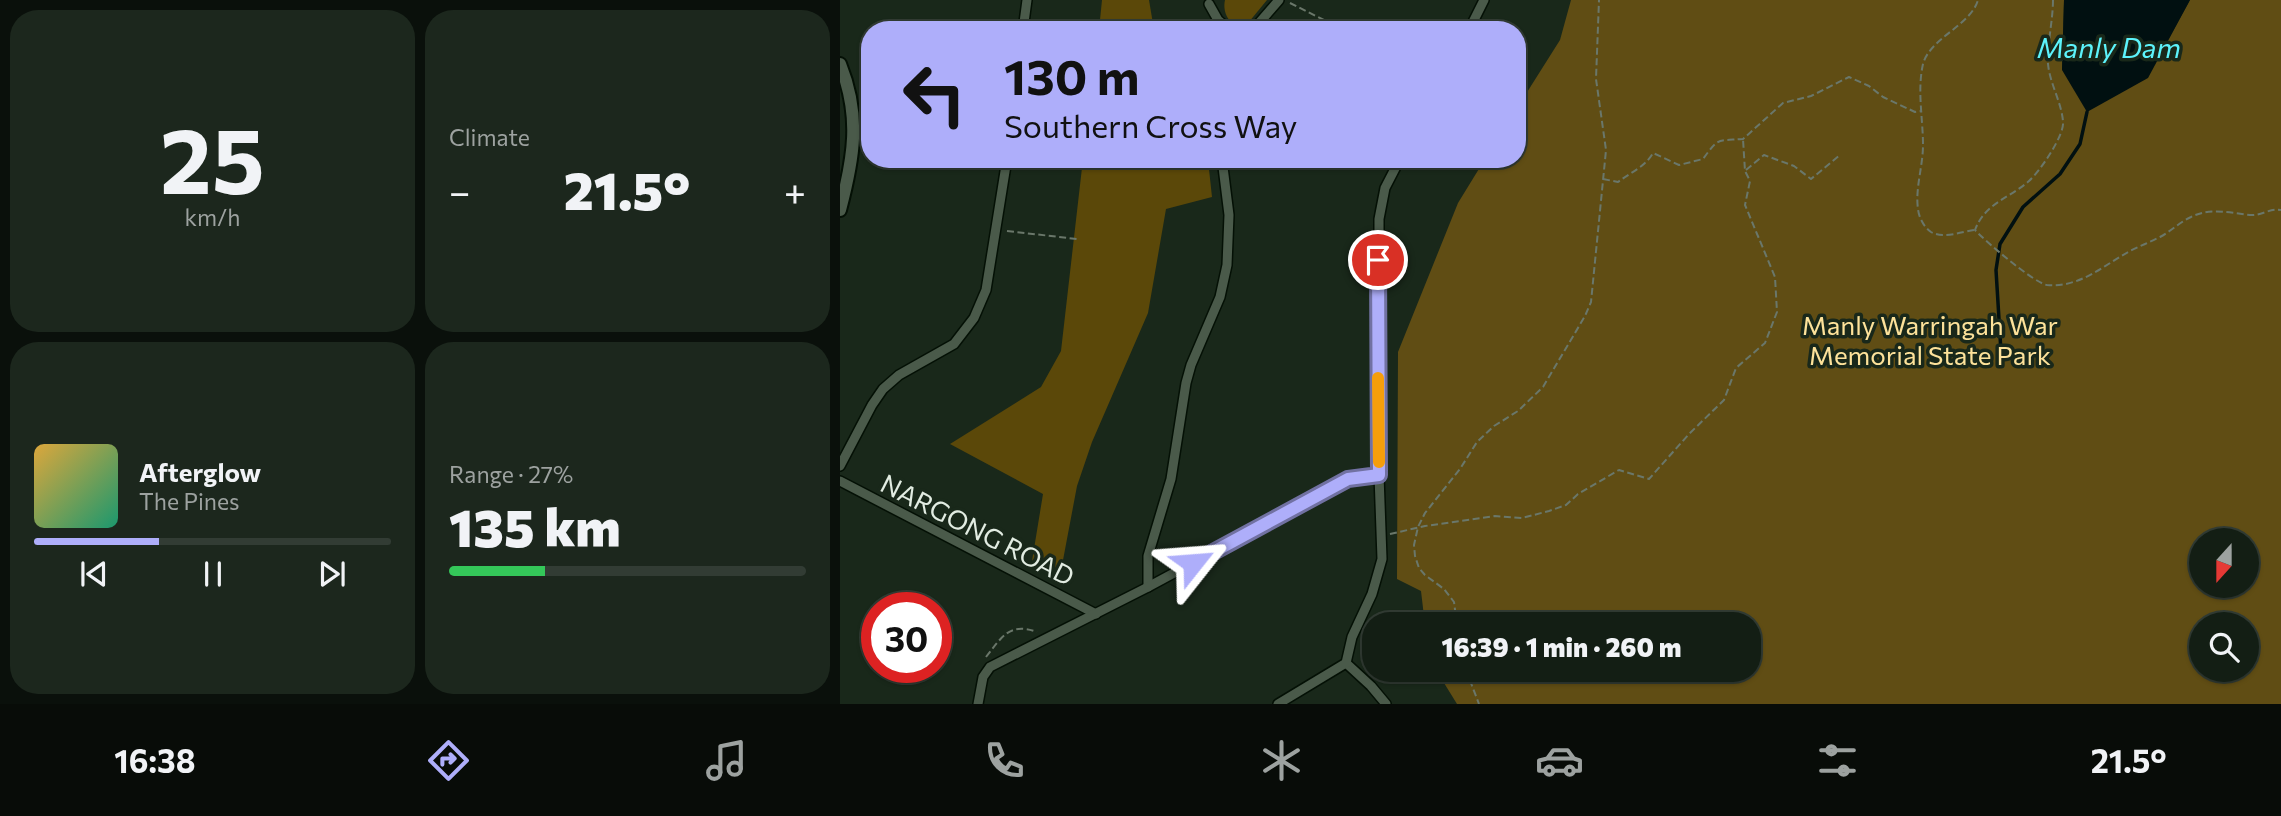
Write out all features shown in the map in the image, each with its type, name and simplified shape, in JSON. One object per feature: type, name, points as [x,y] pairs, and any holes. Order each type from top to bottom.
[{"type":"main road","points":[[840,64],[855,124],[852,160],[840,210]]},
{"type":"street","points":[[1024,21],[1027,0]]},
{"type":"street","points":[[1261,21],[1281,0]]},
{"type":"street","points":[[1474,21],[1484,0]]},
{"type":"street","points":[[1209,4],[1219,21]]},
{"type":"street","points":[[840,466],[883,389],[899,375],[954,344],[974,318],[986,290],[1006,168]]},
{"type":"street","points":[[1148,587],[1148,556],[1171,479],[1186,383],[1220,297],[1227,265],[1229,215],[1223,168]]},
{"type":"street","points":[[1278,704],[1346,663],[1352,637],[1372,594],[1382,559],[1379,475],[1379,219],[1385,188],[1395,168]]},
{"type":"street","points":[[978,704],[983,677],[990,667],[1148,587],[1348,479],[1379,475]]},
{"type":"street","name":"NARGONG ROAD","points":[[840,481],[1096,614]]},
{"type":"street","points":[[1346,663],[1386,704]]},
{"type":"path","points":[[1281,0],[1326,21]]},
{"type":"path","points":[[1455,612],[1454,602],[1444,589],[1419,568],[1414,545],[1418,527],[1425,513],[1460,469],[1477,442],[1494,426],[1518,411],[1543,387],[1585,317],[1591,302],[1606,150],[1596,79],[1599,0]]},
{"type":"path","points":[[1975,230],[1946,235],[1932,233],[1921,221],[1917,206],[1923,147],[1923,62],[1940,40],[1975,10],[1978,0]]},
{"type":"path","points":[[1975,230],[1979,219],[1996,202],[2029,181],[2049,157],[2064,125],[2048,62],[2053,0]]},
{"type":"path","points":[[1602,179],[1618,181],[1647,163],[1653,153],[1679,165],[1703,159],[1720,139],[1742,139],[1783,103],[1811,96],[1849,77],[1915,113],[1922,111]]},
{"type":"path","points":[[1381,537],[1418,527],[1495,516],[1522,518],[1549,511],[1566,505],[1578,494],[1619,470],[1649,479],[1689,433],[1724,400],[1735,368],[1765,343],[1777,312],[1775,277],[1745,205],[1750,181],[1745,171],[1742,139]]},
{"type":"path","points":[[1745,171],[1764,155],[1794,166],[1811,179],[1840,155]]},
{"type":"path","points":[[1975,230],[2020,270],[2045,285],[2067,283],[2095,274],[2129,251],[2161,236],[2192,216],[2227,211],[2253,215],[2281,210]]},
{"type":"path","points":[[996,230],[1077,239]]},
{"type":"path","points":[[986,657],[1002,637],[1012,630],[1024,629],[1041,634]]},
{"type":"path","points":[[1471,682],[1479,704]]},
{"type":"shaded area","points":[[1102,0],[1149,0],[1152,21],[1100,21]]},
{"type":"shaded area","points":[[1225,0],[1267,0],[1250,21],[1231,21],[1225,10]]},
{"type":"shaded area","points":[[1082,168],[1209,168],[1212,197],[1166,209],[1148,313],[1092,442],[1077,486],[1060,576],[1032,561],[1043,494],[950,444],[1041,387],[1061,351]]},
{"type":"green space","name":"Manly Warringah War Memorial State Park","points":[[1571,0],[2064,0],[2062,70],[2147,78],[2190,0],[2281,0],[2281,704],[1457,704],[1443,682],[1761,682],[1761,612],[1423,612],[1421,591],[1397,579],[1398,352],[1458,203],[1479,168],[1526,168],[1526,94],[1560,40]]},
{"type":"water","name":"Manly Dam","points":[[2064,0],[2190,0],[2148,78],[2087,112],[2062,70]]},
{"type":"waterway","points":[[2001,352],[1996,270],[2000,244],[2023,207],[2060,174],[2080,144],[2087,112]]},
{"type":"slow traffic","points":[[1378,378],[1379,462]]},
{"type":"route","points":[[1193,563],[1348,479],[1379,475],[1378,260]]}]
